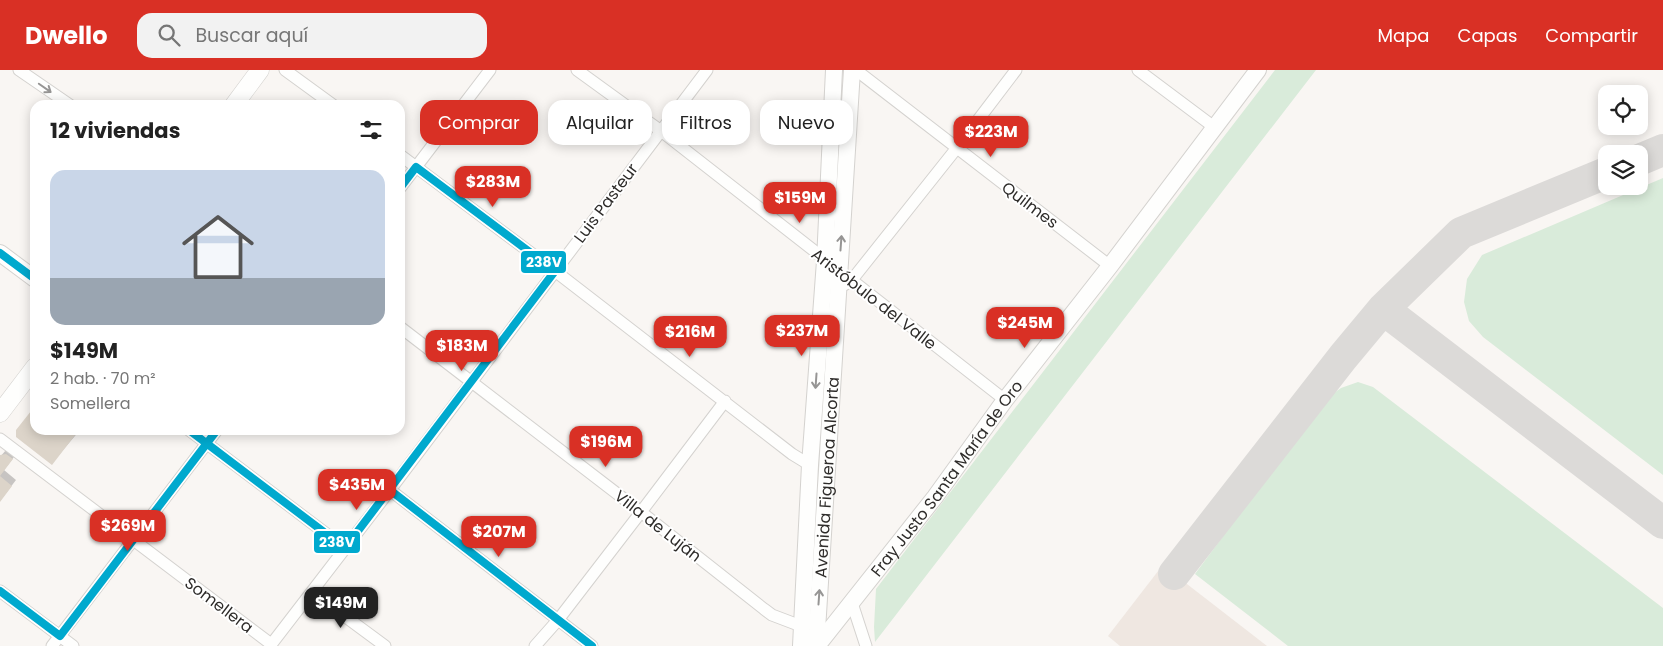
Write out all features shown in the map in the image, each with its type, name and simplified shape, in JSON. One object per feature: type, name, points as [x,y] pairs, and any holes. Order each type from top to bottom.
[{"type":"main road","points":[[238,100],[260,70]]},
{"type":"main road","name":"Avenida Figueroa Alcorta","points":[[801,646],[810,465],[825,261],[834,70]]},
{"type":"main road","name":"Avenida Figueroa Alcorta","points":[[816,646],[843,280],[854,70]]},
{"type":"main road","name":"Fray Justo Santa María de Oro","points":[[816,646],[935,497],[1005,400],[1110,266],[1258,70]]},
{"type":"main road","points":[[0,253],[30,275]]},
{"type":"main road","points":[[0,413],[30,374]]},
{"type":"street","points":[[19,70],[63,100]]},
{"type":"street","points":[[285,70],[325,100]]},
{"type":"street","points":[[405,181],[490,70]]},
{"type":"street","name":"Aristóbulo del Valle","points":[[577,70],[661,131],[825,261],[843,280],[1005,400]]},
{"type":"street","name":"Luis Pasteur","points":[[270,645],[390,490],[707,70]]},
{"type":"street","name":"Quilmes","points":[[854,70],[1110,266]]},
{"type":"street","points":[[822,290],[843,280],[956,148],[1016,70]]},
{"type":"street","points":[[1138,70],[1214,127]]},
{"type":"street","points":[[405,159],[556,270],[792,454],[810,465]]},
{"type":"street","name":"Villa de Luján","points":[[405,331],[772,615],[801,626]]},
{"type":"street","points":[[535,646],[558,620],[724,401]]},
{"type":"street","points":[[195,435],[344,548]]},
{"type":"street","points":[[52,646],[213,435]]},
{"type":"street","name":"Somellera","points":[[0,439],[270,645]]},
{"type":"street","points":[[390,490],[592,646]]},
{"type":"street","points":[[0,591],[73,646]]},
{"type":"street","points":[[312,592],[385,646]]},
{"type":"street","points":[[852,603],[866,646]]},
{"type":"shaded area","points":[[1162,566],[1267,646],[1120,646],[1108,636]]},
{"type":"green space","points":[[1275,70],[1316,70],[875,642],[876,589]]},
{"type":"green space","points":[[1663,178],[1663,475],[1483,337],[1469,321],[1464,302],[1467,279],[1482,255],[1623,195],[1648,195],[1648,184]]},
{"type":"green space","points":[[1358,382],[1373,387],[1663,608],[1663,646],[1288,646],[1195,574],[1324,400],[1341,388]]},
{"type":"building","points":[[30,412],[30,435],[75,435],[52,465],[16,437],[16,430]]},
{"type":"building","points":[[6,454],[13,459],[0,476],[0,455]]},
{"type":"building","points":[[0,476],[12,486],[0,502]]},
{"type":"taxiway","points":[[1648,156],[1663,150]]},
{"type":"taxiway","points":[[1174,574],[1343,357],[1383,309],[1461,233],[1598,176]]},
{"type":"taxiway","points":[[1383,309],[1663,523]]},
{"type":"transit line","name":"238V","points":[[196,435],[345,548],[555,271],[416,167],[405,181]]},
{"type":"transit line","name":"238V","points":[[0,253],[30,275]]},
{"type":"transit line","name":"238V","points":[[0,591],[60,636],[213,435]]},
{"type":"transit line","name":"238V","points":[[390,490],[592,646]]}]
